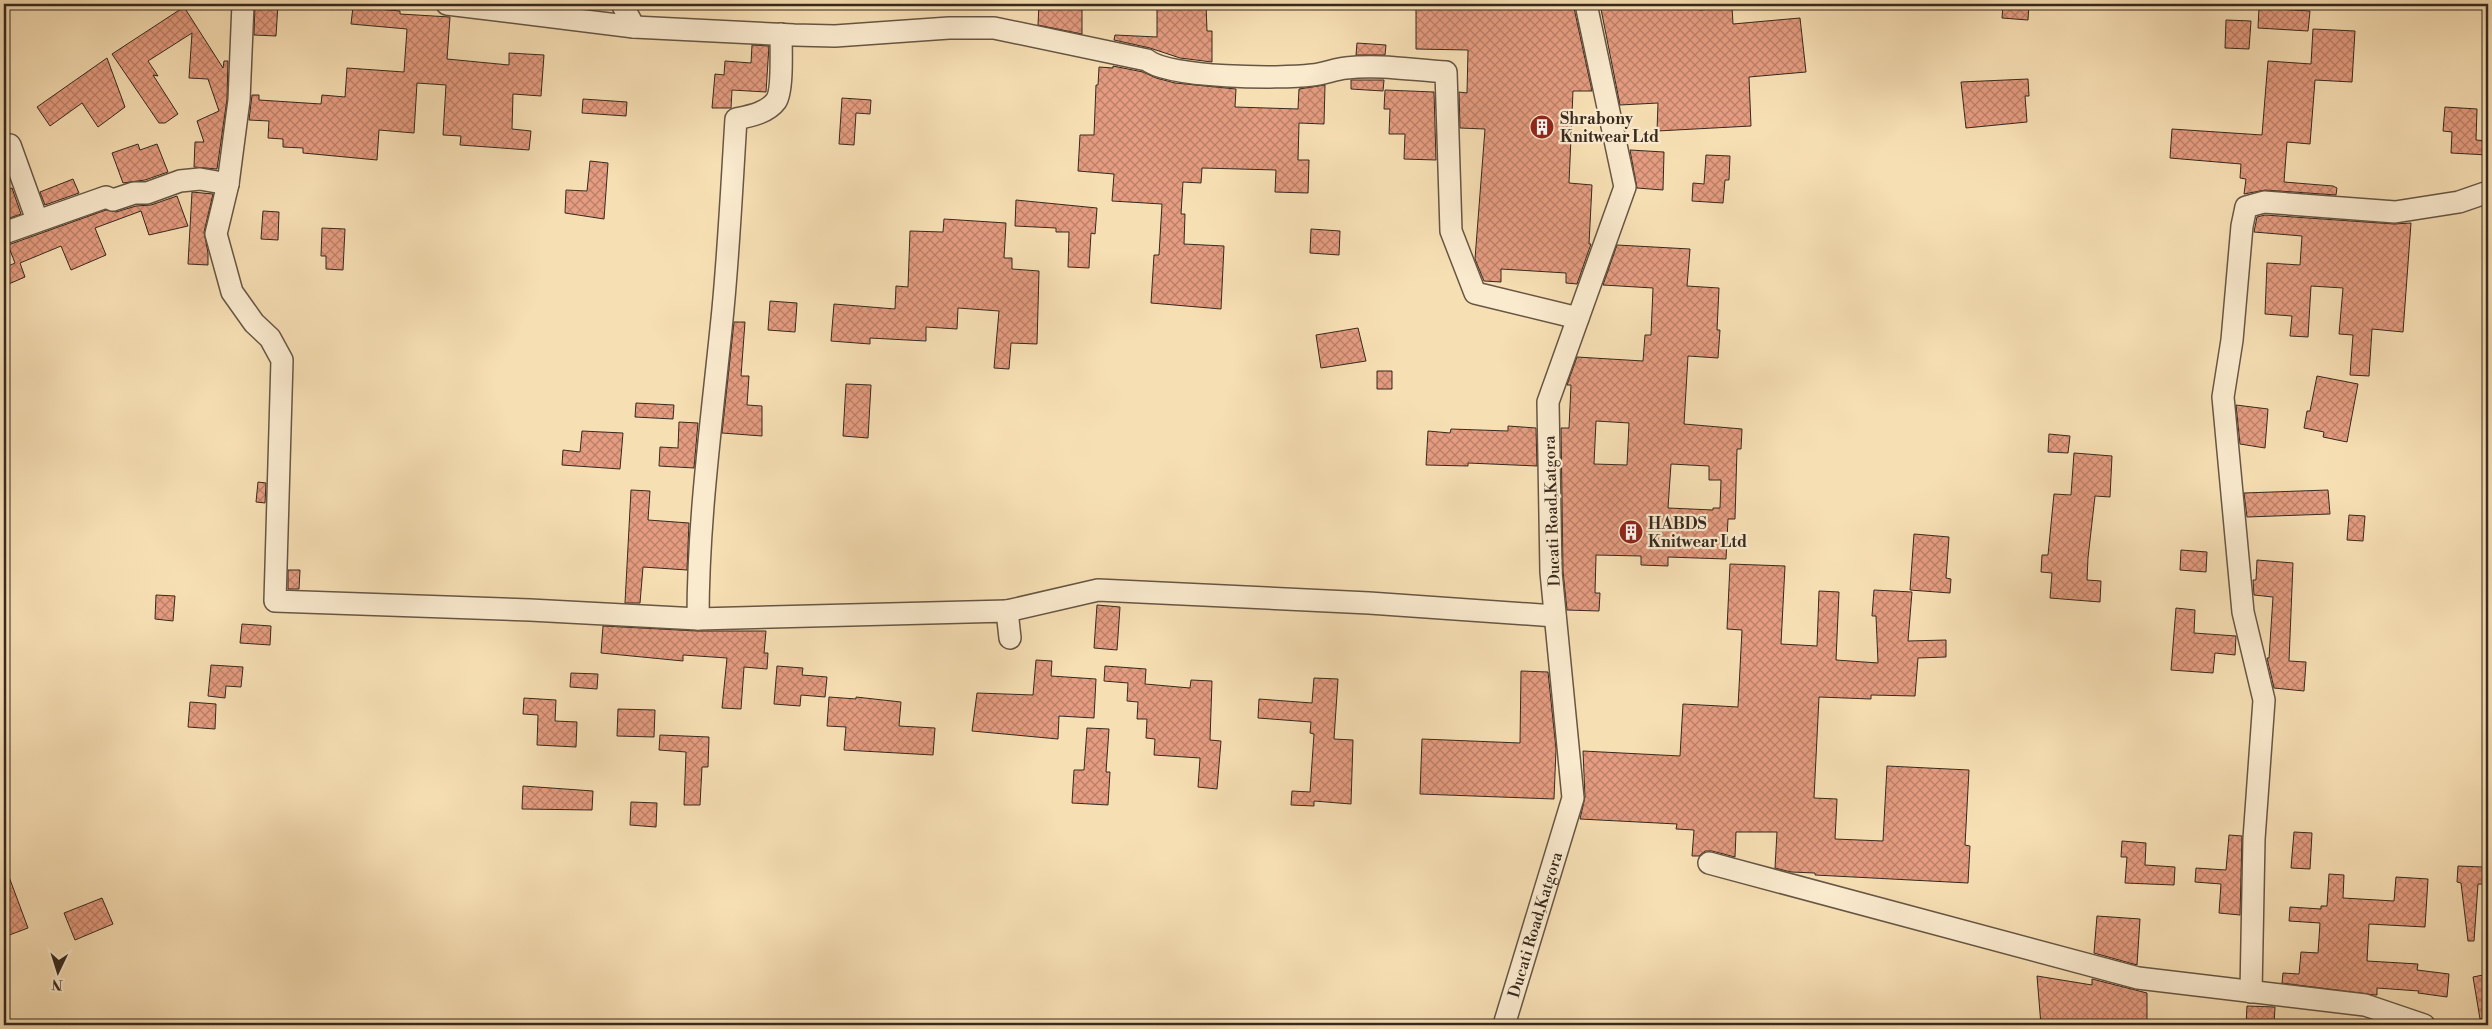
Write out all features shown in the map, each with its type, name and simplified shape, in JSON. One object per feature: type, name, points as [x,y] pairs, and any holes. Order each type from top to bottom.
[{"type":"street","points":[[243,4],[239,100],[228,184],[216,234],[232,292],[254,322],[270,338],[282,360],[275,601],[530,610],[698,619],[1007,611],[1098,590],[1369,603],[1555,616]]},
{"type":"street","points":[[447,4],[634,27],[781,34],[835,36],[948,28],[994,28],[1147,60],[1154,67],[1178,69],[1196,75],[1312,75],[1346,68],[1446,72],[1451,231],[1475,293],[1578,318]]},
{"type":"street","points":[[622,4],[634,27]]},
{"type":"street","name":"Ducati Road,Katgora","points":[[1504,1025],[1573,798],[1551,572],[1548,402],[1625,187],[1586,4]]},
{"type":"street","points":[[698,619],[698,574],[707,455],[723,307],[736,119],[761,112],[776,101],[779,90],[781,34]]},
{"type":"street","points":[[4,146],[10,145],[37,220]]},
{"type":"street","points":[[4,233],[106,197],[113,200],[134,193],[147,193],[180,181],[200,179],[228,184]]},
{"type":"street","points":[[2251,992],[2254,839],[2264,700],[2243,612],[2223,397],[2232,340],[2242,226],[2246,207],[2264,202],[2395,212],[2459,202],[2488,192]]},
{"type":"street","points":[[1007,611],[1010,638]]},
{"type":"street","points":[[1709,864],[2138,978],[2364,1006],[2424,1025]]},
{"type":"building","points":[[255,4],[278,4],[276,36],[254,35]]},
{"type":"building","points":[[1039,4],[1082,4],[1082,34],[1038,25]]},
{"type":"building","points":[[1157,4],[1206,4],[1207,31],[1212,31],[1212,62],[1180,58],[1150,48],[1114,40],[1115,35],[1157,37]]},
{"type":"building","points":[[1441,4],[1466,4],[1466,8],[1574,8],[1592,91],[1573,91],[1569,183],[1592,185],[1589,244],[1591,244],[1577,284],[1566,283],[1566,273],[1501,269],[1501,282],[1484,281],[1475,259],[1485,129],[1460,128],[1459,92],[1467,93],[1468,50],[1416,49],[1416,6],[1441,6]]},
{"type":"building","points":[[1600,4],[1656,4],[1656,7],[1700,4],[1700,10],[1732,7],[1733,24],[1800,18],[1806,72],[1749,77],[1751,126],[1657,131],[1658,103],[1620,105]]},
{"type":"building","points":[[2003,4],[2029,4],[2028,20],[2002,18]]},
{"type":"building","points":[[184,7],[223,68],[224,61],[228,61],[227,99],[217,169],[194,167],[195,142],[204,142],[197,121],[219,111],[208,79],[189,78],[192,33],[148,61],[158,76],[153,75],[178,114],[165,123],[159,123],[112,54]]},
{"type":"building","points":[[353,7],[400,11],[400,14],[450,17],[447,59],[509,65],[509,53],[544,55],[541,96],[513,94],[512,129],[531,131],[529,150],[460,145],[461,136],[443,135],[446,85],[417,83],[414,133],[379,130],[377,160],[303,153],[303,148],[283,147],[283,139],[268,138],[269,121],[249,120],[252,95],[259,95],[259,100],[321,104],[322,95],[345,97],[347,68],[404,72],[407,29],[351,24]]},
{"type":"building","points":[[2259,8],[2310,11],[2308,31],[2258,28]]},
{"type":"building","points":[[2226,20],[2251,21],[2249,49],[2225,48]]},
{"type":"building","points":[[2313,29],[2355,31],[2352,82],[2315,80],[2310,144],[2287,142],[2284,182],[2333,186],[2337,188],[2336,195],[2265,190],[2244,194],[2246,179],[2240,178],[2241,164],[2170,158],[2172,129],[2262,135],[2268,61],[2311,64]]},
{"type":"building","points":[[1357,43],[1386,45],[1385,55],[1356,55]]},
{"type":"building","points":[[752,45],[769,46],[766,92],[732,90],[731,108],[712,108],[715,74],[724,75],[725,61],[751,63]]},
{"type":"building","points":[[107,58],[125,107],[98,127],[82,103],[50,126],[37,107]]},
{"type":"building","points":[[1113,66],[1143,72],[1175,83],[1236,89],[1235,107],[1298,109],[1299,89],[1325,85],[1324,124],[1299,123],[1298,160],[1309,160],[1308,193],[1275,192],[1276,170],[1202,168],[1201,183],[1183,182],[1181,214],[1185,214],[1184,244],[1224,246],[1221,309],[1151,303],[1154,255],[1159,255],[1162,204],[1112,201],[1114,174],[1078,171],[1080,135],[1094,135],[1096,85],[1098,85],[1099,67],[1113,68]]},
{"type":"building","points":[[2028,79],[2029,96],[2025,96],[2027,122],[1966,128],[1961,82]]},
{"type":"building","points":[[1351,80],[1384,80],[1383,91],[1351,89]]},
{"type":"building","points":[[1385,90],[1434,92],[1436,160],[1404,159],[1405,134],[1389,134],[1390,109],[1384,109]]},
{"type":"building","points":[[842,98],[871,100],[870,114],[856,113],[854,145],[839,144]]},
{"type":"building","points":[[583,99],[627,102],[626,116],[582,113]]},
{"type":"building","points":[[2445,107],[2477,109],[2476,140],[2488,141],[2488,155],[2451,153],[2452,132],[2443,131]]},
{"type":"building","points":[[138,144],[140,150],[157,144],[168,172],[145,180],[123,183],[112,153]]},
{"type":"building","points":[[1630,150],[1664,152],[1663,190],[1637,188]]},
{"type":"building","points":[[1706,155],[1730,156],[1729,180],[1725,180],[1723,203],[1692,201],[1693,183],[1704,184]]},
{"type":"building","points":[[590,161],[608,163],[604,219],[565,213],[566,190],[587,191]]},
{"type":"building","points":[[73,179],[79,193],[45,205],[40,192]]},
{"type":"building","points":[[12,188],[21,214],[4,220],[4,190]]},
{"type":"building","points":[[192,192],[213,194],[204,232],[208,265],[188,264]]},
{"type":"building","points":[[177,196],[188,226],[149,235],[141,211],[95,228],[106,255],[71,270],[61,246],[20,263],[25,277],[4,286],[4,268],[15,263],[8,245],[106,210],[116,212],[136,206],[151,205]]},
{"type":"building","points":[[1016,200],[1097,208],[1095,234],[1091,233],[1089,268],[1068,267],[1069,232],[1056,232],[1056,228],[1015,226]]},
{"type":"building","points":[[263,211],[279,212],[278,240],[261,239]]},
{"type":"building","points":[[2265,215],[2394,224],[2411,223],[2403,332],[2372,329],[2369,376],[2350,375],[2353,335],[2339,334],[2343,288],[2311,286],[2308,337],[2290,336],[2292,316],[2265,314],[2267,263],[2300,265],[2302,236],[2254,232],[2257,217]]},
{"type":"building","points":[[944,219],[1006,223],[1004,258],[1012,258],[1012,269],[1039,271],[1037,344],[1011,343],[1009,369],[994,368],[999,311],[958,308],[957,329],[926,327],[926,341],[870,338],[870,344],[831,341],[834,304],[895,309],[896,286],[908,287],[910,231],[943,232]]},
{"type":"building","points":[[322,228],[345,229],[343,270],[326,269],[326,256],[321,256]]},
{"type":"building","points":[[1311,229],[1340,231],[1339,255],[1310,253]]},
{"type":"building","points":[[1617,245],[1690,249],[1687,286],[1719,288],[1717,330],[1720,330],[1718,358],[1688,356],[1684,424],[1742,429],[1741,449],[1737,449],[1735,519],[1728,519],[1726,559],[1668,557],[1668,566],[1641,565],[1641,556],[1596,555],[1595,593],[1600,593],[1599,611],[1567,610],[1563,571],[1561,428],[1569,428],[1571,385],[1567,385],[1577,357],[1643,361],[1645,335],[1651,335],[1653,288],[1603,285]],"holes":[[[1596,421],[1629,423],[1627,465],[1594,464]],[[1671,464],[1709,466],[1709,480],[1721,480],[1720,508],[1713,508],[1713,510],[1668,508]]]},
{"type":"building","points":[[770,301],[797,303],[795,332],[768,330]]},
{"type":"building","points":[[734,322],[745,322],[741,376],[749,376],[747,405],[762,406],[762,436],[722,433]]},
{"type":"building","points":[[1358,328],[1366,361],[1321,368],[1316,335]]},
{"type":"building","points":[[1377,371],[1392,371],[1392,389],[1377,389]]},
{"type":"building","points":[[2317,376],[2358,384],[2347,442],[2323,437],[2324,432],[2304,428],[2307,411],[2310,411]]},
{"type":"building","points":[[846,384],[871,385],[868,438],[843,436]]},
{"type":"building","points":[[636,403],[674,405],[673,419],[635,417]]},
{"type":"building","points":[[2236,405],[2268,409],[2265,448],[2240,444]]},
{"type":"building","points":[[679,422],[698,423],[694,468],[659,466],[660,447],[678,448]]},
{"type":"building","points":[[1508,426],[1536,428],[1537,466],[1468,463],[1468,466],[1426,465],[1428,431],[1450,433],[1451,429],[1508,431]]},
{"type":"building","points":[[582,431],[623,433],[620,469],[562,465],[563,450],[580,452]]},
{"type":"building","points":[[2049,434],[2070,436],[2068,453],[2048,452]]},
{"type":"building","points":[[2074,453],[2112,456],[2110,497],[2095,496],[2088,558],[2087,580],[2101,581],[2100,602],[2050,598],[2052,573],[2041,572],[2042,555],[2048,555],[2054,494],[2071,495]]},
{"type":"building","points":[[258,482],[266,483],[265,503],[256,502]]},
{"type":"building","points":[[631,490],[650,491],[648,520],[689,523],[687,570],[643,567],[640,603],[625,603]]},
{"type":"building","points":[[2328,490],[2330,514],[2247,517],[2244,493]]},
{"type":"building","points":[[2349,515],[2365,516],[2363,541],[2347,540]]},
{"type":"building","points":[[1914,534],[1949,537],[1946,578],[1951,579],[1950,593],[1910,590]]},
{"type":"building","points":[[2181,550],[2207,552],[2206,572],[2180,570]]},
{"type":"building","points":[[2257,560],[2293,563],[2289,661],[2306,662],[2304,691],[2274,688],[2267,658],[2269,658],[2273,597],[2254,595],[2253,580],[2256,580]]},
{"type":"building","points":[[1730,564],[1785,566],[1781,644],[1817,646],[1819,591],[1839,592],[1836,660],[1878,663],[1876,616],[1872,616],[1874,590],[1912,592],[1908,641],[1946,640],[1946,657],[1918,658],[1915,696],[1871,695],[1871,699],[1819,697],[1814,798],[1837,799],[1835,839],[1883,841],[1887,766],[1969,770],[1965,845],[1970,846],[1968,883],[1815,875],[1815,873],[1791,872],[1775,868],[1777,832],[1736,832],[1735,857],[1712,851],[1705,851],[1699,856],[1692,856],[1694,830],[1676,829],[1677,824],[1580,819],[1585,797],[1583,751],[1680,756],[1683,704],[1738,707],[1742,630],[1727,629]]},
{"type":"building","points":[[288,570],[300,570],[299,589],[288,589]]},
{"type":"building","points":[[156,595],[175,596],[173,621],[155,619]]},
{"type":"building","points":[[1097,605],[1120,607],[1117,650],[1094,648]]},
{"type":"building","points":[[2176,608],[2195,610],[2194,633],[2236,636],[2235,655],[2215,653],[2213,673],[2171,670]]},
{"type":"building","points":[[242,624],[271,626],[270,645],[240,643]]},
{"type":"building","points":[[603,626],[697,631],[766,631],[764,653],[768,653],[767,669],[744,667],[741,709],[722,708],[727,658],[683,655],[683,661],[601,653]]},
{"type":"building","points":[[1036,660],[1052,661],[1051,676],[1096,679],[1094,718],[1059,716],[1058,739],[972,731],[977,693],[1033,695]]},
{"type":"building","points":[[211,665],[243,667],[241,687],[226,686],[225,698],[208,696]]},
{"type":"building","points":[[777,666],[803,668],[802,675],[827,677],[825,697],[801,695],[800,706],[774,704]]},
{"type":"building","points":[[1105,666],[1146,669],[1145,684],[1190,688],[1191,680],[1212,681],[1210,740],[1221,741],[1217,789],[1198,787],[1200,758],[1154,755],[1155,739],[1146,738],[1147,719],[1137,719],[1138,702],[1127,701],[1128,683],[1104,681]]},
{"type":"building","points":[[1521,671],[1548,672],[1556,749],[1554,799],[1420,794],[1422,739],[1520,743]]},
{"type":"building","points":[[571,673],[598,674],[597,689],[570,687]]},
{"type":"building","points":[[1314,678],[1338,679],[1334,739],[1353,740],[1351,804],[1314,801],[1314,806],[1291,805],[1292,791],[1310,792],[1314,734],[1310,733],[1311,722],[1258,718],[1259,699],[1312,703]]},
{"type":"building","points":[[829,697],[856,699],[856,697],[901,702],[899,726],[935,728],[933,755],[844,750],[846,727],[827,726]]},
{"type":"building","points":[[524,698],[556,700],[555,721],[577,722],[576,747],[537,745],[538,715],[523,714]]},
{"type":"building","points":[[190,702],[216,704],[215,729],[188,727]]},
{"type":"building","points":[[618,709],[655,710],[654,737],[617,736]]},
{"type":"building","points":[[1087,728],[1109,729],[1106,772],[1110,772],[1108,805],[1072,803],[1074,770],[1084,770]]},
{"type":"building","points":[[660,735],[709,737],[708,767],[702,767],[700,805],[684,805],[686,752],[659,750]]},
{"type":"building","points":[[523,786],[593,791],[592,810],[522,809]]},
{"type":"building","points":[[631,802],[657,803],[656,827],[630,825]]},
{"type":"building","points":[[2294,832],[2312,833],[2310,869],[2291,868]]},
{"type":"building","points":[[2229,835],[2242,836],[2240,915],[2219,913],[2221,884],[2195,882],[2196,868],[2226,870]]},
{"type":"building","points":[[2122,841],[2146,843],[2145,865],[2175,867],[2174,885],[2125,883],[2127,857],[2121,857]]},
{"type":"building","points":[[2458,866],[2483,867],[2483,884],[2478,884],[2474,941],[2468,941],[2461,883],[2457,882]]},
{"type":"building","points":[[4,867],[28,928],[4,937]]},
{"type":"building","points":[[2329,874],[2344,875],[2343,898],[2394,901],[2396,877],[2428,879],[2425,927],[2369,924],[2367,961],[2418,964],[2417,970],[2449,974],[2447,997],[2418,993],[2419,991],[2377,988],[2377,995],[2375,995],[2282,983],[2283,973],[2299,974],[2301,952],[2318,953],[2320,923],[2289,921],[2290,907],[2321,909],[2321,906],[2327,906]]},
{"type":"building","points":[[102,898],[113,924],[75,940],[64,913]]},
{"type":"building","points":[[2097,916],[2140,919],[2137,965],[2094,953]]},
{"type":"building","points":[[2488,974],[2488,1018],[2480,1019],[2473,977]]},
{"type":"building","points":[[2037,976],[2092,985],[2092,979],[2147,993],[2147,1025],[2041,1025]]},
{"type":"building","points":[[2247,1006],[2275,1007],[2274,1025],[2246,1025]]},
{"type":"place","name":"Shrabony Knitwear Ltd","points":[[1542,127]]},
{"type":"place","name":"HABDS Knitwear Ltd","points":[[1631,532]]}]
